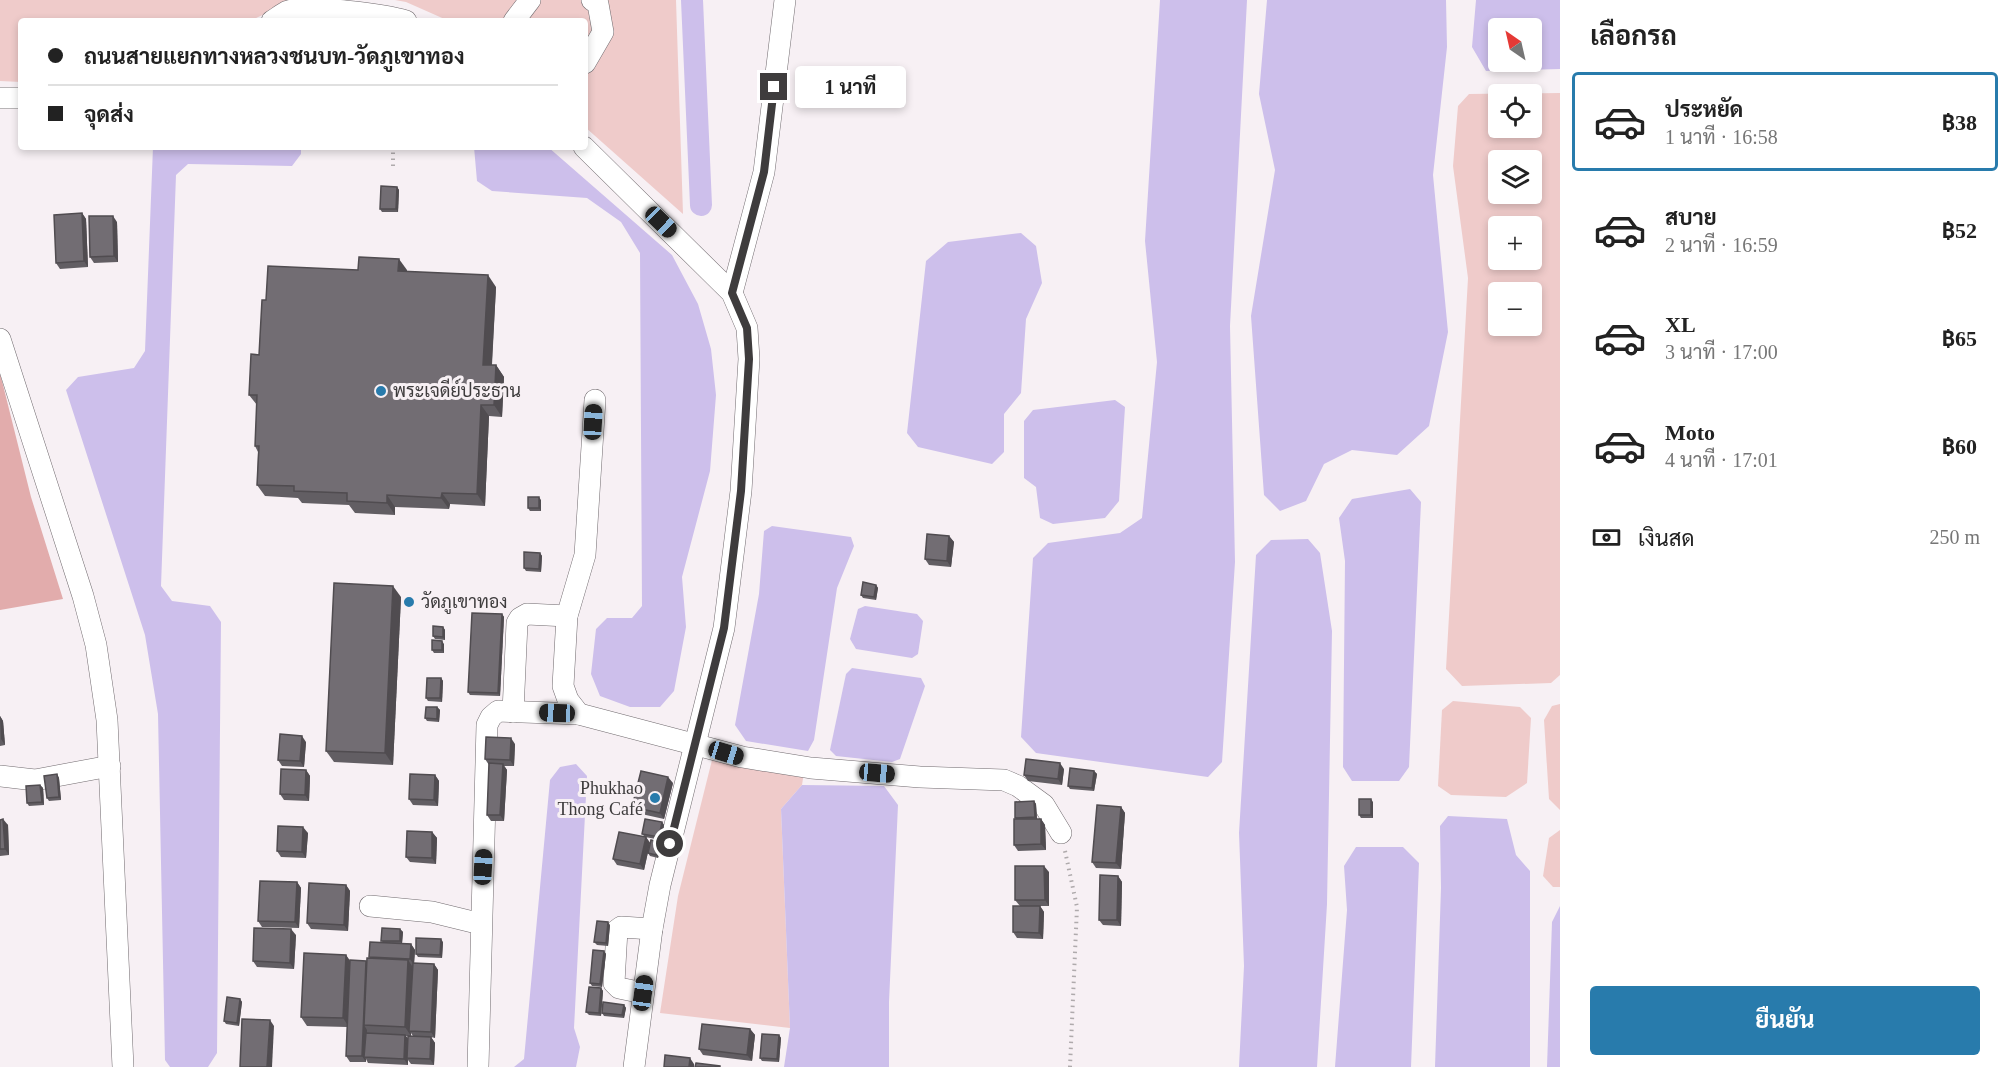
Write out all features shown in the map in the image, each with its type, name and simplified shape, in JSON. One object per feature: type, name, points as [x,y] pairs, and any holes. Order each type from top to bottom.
[{"type":"street","points":[[516,18],[530,0]]},
{"type":"street","points":[[588,58],[603,32],[598,4],[592,0]]},
{"type":"street","points":[[732,293],[764,172],[785,0]]},
{"type":"street","points":[[276,18],[287,11],[308,9],[396,13]]},
{"type":"street","points":[[0,98],[18,98]]},
{"type":"street","points":[[587,150],[732,293],[747,328],[749,359],[741,491],[724,628],[660,885],[634,1067]]},
{"type":"street","points":[[0,339],[83,596],[96,645],[107,720],[110,766],[123,1067]]},
{"type":"street","points":[[579,714],[568,700],[563,686],[567,616],[585,555],[595,400]]},
{"type":"street","points":[[513,712],[517,623],[527,614],[567,616]]},
{"type":"street","points":[[478,1067],[488,725],[491,717],[498,711],[579,714],[742,758],[812,768],[920,777],[1004,780],[1018,786],[1044,805],[1061,833]]},
{"type":"street","points":[[0,776],[35,780],[110,766]]},
{"type":"street","points":[[370,906],[432,912],[481,924]]},
{"type":"street","points":[[643,993],[619,988],[614,983],[617,930],[621,927],[652,929]]},
{"type":"path","points":[[393,150],[393,166]]},
{"type":"path","points":[[1061,833],[1077,907],[1070,1067]]},
{"type":"shaded area","points":[[0,0],[294,0],[256,18],[18,18],[18,82],[0,81]]},
{"type":"shaded area","points":[[395,0],[676,0],[683,214],[588,130],[588,18],[442,18],[406,2]]},
{"type":"shaded area","points":[[1160,0],[1247,0],[1230,326],[1235,562],[1222,762],[1208,777],[1036,753],[1021,737],[1033,558],[1048,543],[1120,533],[1142,518],[1157,362],[1145,241]]},
{"type":"shaded area","points":[[1267,0],[1446,0],[1447,47],[1433,175],[1448,332],[1429,426],[1397,455],[1352,450],[1324,464],[1306,501],[1280,511],[1264,495],[1251,316],[1275,170],[1259,94]]},
{"type":"shaded area","points":[[1476,0],[1560,0],[1560,69],[1542,69],[1542,18],[1488,18],[1488,71],[1472,47]]},
{"type":"shaded area","points":[[1542,93],[1560,93],[1560,675],[1551,683],[1462,686],[1446,669],[1468,278],[1453,166],[1458,106],[1469,94],[1488,94],[1488,138],[1542,138]]},
{"type":"shaded area","points":[[153,150],[301,150],[301,154],[292,166],[188,164],[176,175],[161,586],[172,601],[210,606],[221,622],[217,1053],[208,1067],[170,1067],[165,1060],[158,714],[145,635],[66,390],[78,377],[134,368],[145,351]]},
{"type":"shaded area","points":[[474,150],[551,150],[672,255],[698,304],[711,349],[716,395],[710,471],[682,577],[686,627],[674,691],[660,707],[630,707],[600,696],[591,674],[596,629],[607,618],[632,618],[642,606],[640,253],[621,222],[587,198],[492,191],[477,181]]},
{"type":"shaded area","points":[[1021,233],[1036,246],[1042,283],[1026,319],[1021,393],[1004,414],[1004,452],[992,464],[918,447],[907,433],[926,261],[948,242]]},
{"type":"shaded area","points":[[0,373],[31,497],[63,599],[0,610]]},
{"type":"shaded area","points":[[1115,400],[1125,407],[1119,501],[1105,518],[1053,524],[1040,518],[1036,487],[1024,478],[1024,421],[1033,410]]},
{"type":"shaded area","points":[[1410,489],[1421,502],[1409,767],[1399,781],[1352,781],[1343,767],[1345,561],[1339,518],[1352,499]]},
{"type":"shaded area","points":[[772,526],[851,537],[854,546],[837,588],[814,740],[808,751],[746,741],[735,725],[759,594],[764,531]]},
{"type":"shaded area","points":[[1308,539],[1320,553],[1332,631],[1327,904],[1317,1067],[1239,1067],[1244,966],[1239,833],[1256,555],[1271,540]]},
{"type":"shaded area","points":[[865,606],[917,614],[923,621],[918,654],[912,658],[856,649],[850,639],[858,609]]},
{"type":"shaded area","points":[[852,668],[921,678],[925,686],[900,759],[892,762],[836,756],[830,750],[846,674]]},
{"type":"shaded area","points":[[1453,701],[1520,707],[1531,718],[1527,783],[1506,797],[1451,795],[1438,786],[1442,710]]},
{"type":"shaded area","points":[[1560,704],[1560,810],[1549,799],[1544,720],[1552,706]]},
{"type":"shaded area","points":[[712,760],[804,772],[802,785],[781,809],[790,1028],[660,1013],[678,896]]},
{"type":"shaded area","points":[[576,764],[587,776],[574,1028],[580,1047],[576,1067],[514,1067],[524,1059],[550,780],[560,767]]},
{"type":"shaded area","points":[[802,785],[884,786],[898,805],[889,1002],[889,1067],[784,1067],[790,1028],[781,809]]},
{"type":"shaded area","points":[[1448,816],[1507,819],[1516,855],[1530,871],[1530,1067],[1435,1067],[1441,888],[1440,826]]},
{"type":"shaded area","points":[[1560,830],[1560,887],[1553,887],[1543,876],[1549,838]]},
{"type":"shaded area","points":[[1356,847],[1403,847],[1419,863],[1411,1067],[1335,1067],[1347,910],[1344,866]]},
{"type":"shaded area","points":[[1560,906],[1560,1067],[1547,1067],[1552,922]]},
{"type":"building","points":[[381,186],[397,187],[396,209],[380,209]]},
{"type":"building","points":[[82,213],[84,261],[56,263],[54,215]]},
{"type":"building","points":[[89,216],[113,216],[114,256],[90,257]]},
{"type":"building","name":"พระเจดีย์ประธาน","points":[[359,257],[399,259],[398,271],[488,275],[483,365],[496,365],[494,405],[481,405],[477,494],[442,493],[441,498],[387,495],[387,503],[347,501],[347,493],[294,491],[294,486],[257,485],[259,446],[255,446],[257,395],[249,395],[251,354],[259,355],[262,300],[266,300],[268,266],[358,270]]},
{"type":"building","points":[[528,497],[539,497],[539,508],[528,508]]},
{"type":"building","points":[[927,534],[949,536],[947,561],[925,559]]},
{"type":"building","points":[[524,552],[540,553],[539,569],[524,568]]},
{"type":"building","points":[[863,582],[876,585],[874,597],[861,595]]},
{"type":"building","points":[[334,583],[393,586],[385,753],[326,751]]},
{"type":"building","points":[[472,613],[502,614],[498,693],[468,692]]},
{"type":"building","points":[[433,626],[443,627],[443,637],[433,636]]},
{"type":"building","points":[[432,640],[442,641],[442,650],[432,650]]},
{"type":"building","points":[[427,678],[441,678],[440,698],[426,698]]},
{"type":"building","points":[[426,707],[437,707],[437,719],[425,718]]},
{"type":"building","points":[[280,734],[302,736],[300,761],[278,760]]},
{"type":"building","points":[[486,737],[511,738],[510,760],[485,759]]},
{"type":"building","points":[[1026,759],[1060,763],[1058,779],[1024,775]]},
{"type":"building","points":[[489,763],[503,764],[500,815],[487,815]]},
{"type":"building","points":[[1070,768],[1094,771],[1092,788],[1068,786]]},
{"type":"building","points":[[281,769],[306,770],[305,795],[280,794]]},
{"type":"building","name":"Phukhao Thong Café","points":[[641,771],[668,777],[660,813],[632,807]]},
{"type":"building","points":[[57,774],[59,797],[47,798],[44,776]]},
{"type":"building","points":[[410,774],[435,775],[434,800],[409,799]]},
{"type":"building","points":[[40,785],[42,802],[27,803],[26,786]]},
{"type":"building","points":[[1359,799],[1371,799],[1371,815],[1359,815]]},
{"type":"building","points":[[1034,801],[1035,817],[1015,818],[1015,802]]},
{"type":"building","points":[[1097,805],[1121,807],[1116,863],[1092,862]]},
{"type":"building","points":[[3,819],[5,849],[0,849],[0,820]]},
{"type":"building","points":[[645,819],[662,822],[659,837],[642,834]]},
{"type":"building","points":[[1014,819],[1041,819],[1041,844],[1014,845]]},
{"type":"building","points":[[278,826],[303,827],[302,852],[277,851]]},
{"type":"building","points":[[407,831],[432,832],[432,858],[406,857]]},
{"type":"building","points":[[619,832],[646,837],[640,864],[613,859]]},
{"type":"building","points":[[651,840],[659,842],[656,855],[648,853]]},
{"type":"building","points":[[1015,866],[1044,866],[1045,900],[1015,900]]},
{"type":"building","points":[[1100,875],[1118,876],[1117,920],[1099,920]]},
{"type":"building","points":[[260,881],[297,882],[295,922],[258,921]]},
{"type":"building","points":[[309,883],[346,885],[344,925],[307,923]]},
{"type":"building","points":[[1013,906],[1040,906],[1039,933],[1013,932]]},
{"type":"building","points":[[597,921],[608,922],[606,943],[594,942]]},
{"type":"building","points":[[254,928],[291,929],[290,963],[253,961]]},
{"type":"building","points":[[382,928],[400,929],[400,941],[381,941]]},
{"type":"building","points":[[416,938],[441,939],[440,955],[416,954]]},
{"type":"building","points":[[370,942],[411,944],[410,959],[369,957]]},
{"type":"building","points":[[593,950],[604,951],[600,984],[590,983]]},
{"type":"building","points":[[304,953],[346,955],[343,1018],[301,1017]]},
{"type":"building","points":[[367,958],[408,960],[405,1027],[364,1025]]},
{"type":"building","points":[[350,960],[366,961],[362,1056],[346,1056]]},
{"type":"building","points":[[413,963],[434,964],[431,1032],[409,1031]]},
{"type":"building","points":[[589,987],[601,988],[599,1013],[586,1012]]},
{"type":"building","points":[[227,997],[240,999],[237,1023],[224,1021]]},
{"type":"building","points":[[603,1002],[624,1005],[622,1015],[602,1013]]},
{"type":"building","points":[[242,1019],[270,1020],[267,1067],[240,1067]]},
{"type":"building","points":[[702,1024],[750,1029],[747,1055],[699,1049]]},
{"type":"building","points":[[366,1033],[405,1035],[404,1059],[364,1057]]},
{"type":"building","points":[[762,1034],[779,1035],[777,1059],[760,1058]]},
{"type":"building","points":[[408,1036],[431,1037],[430,1059],[407,1058]]},
{"type":"building","points":[[665,1055],[690,1058],[689,1067],[664,1067]]},
{"type":"building","points":[[696,1063],[720,1066],[720,1067],[695,1067]]},
{"type":"waterway","points":[[692,0],[701,205]]},
{"type":"place","name":"พระเจดีย์ประธาน","points":[[381,391]]},
{"type":"place","name":"วัดภูเขาทอง","points":[[409,602]]},
{"type":"place","name":"Phukhao Thong Café","points":[[655,798]]},
{"type":"route","points":[[670,844],[724,628],[741,491],[749,359],[747,328],[732,293],[764,172],[774,87]]}]
